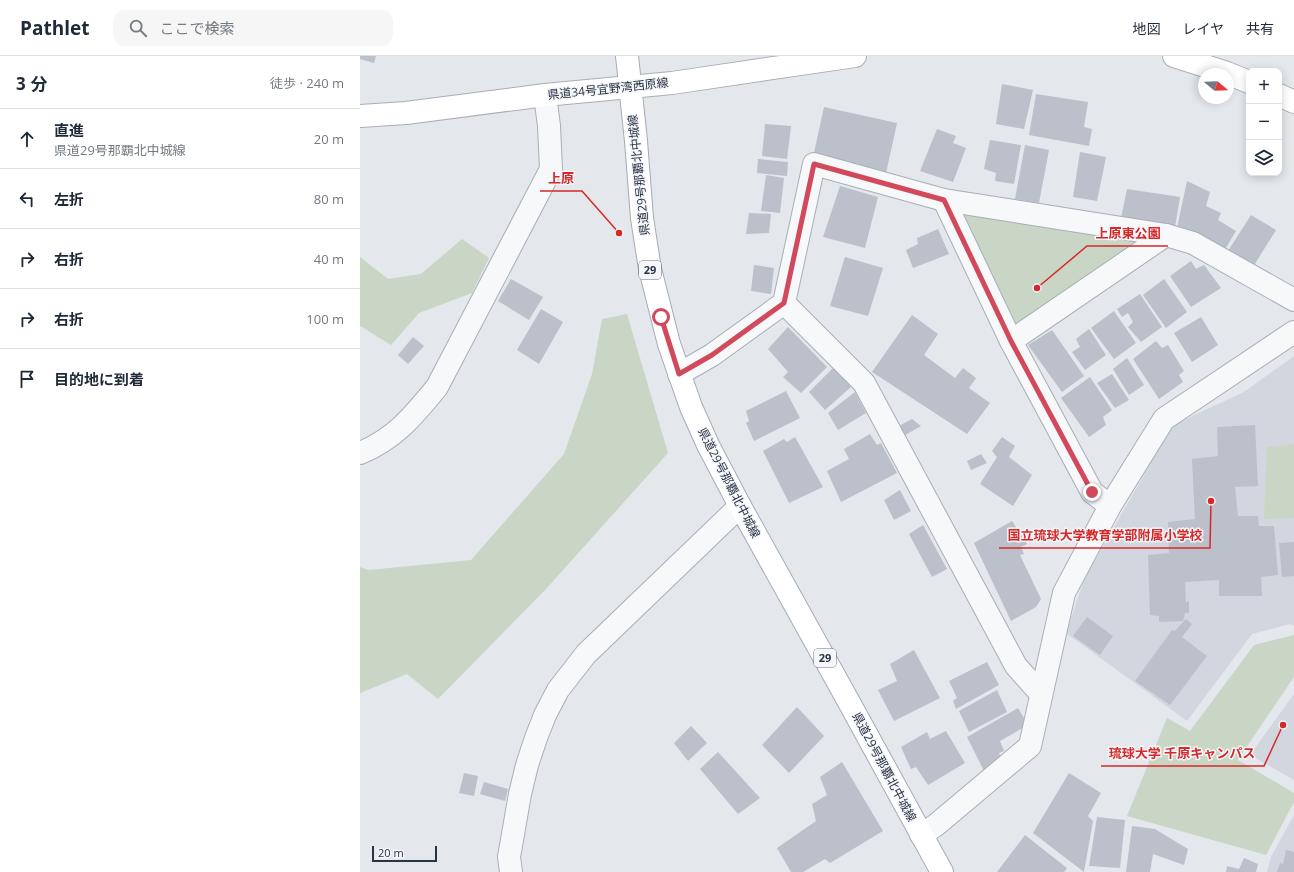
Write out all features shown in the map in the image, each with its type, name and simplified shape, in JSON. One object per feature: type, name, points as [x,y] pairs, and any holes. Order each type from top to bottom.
[{"type":"main road","name":"県道29号那覇北中城線","points":[[626,56],[636,141],[642,218],[650,269],[661,317],[691,407],[708,445],[740,506],[942,872]]},
{"type":"main road","name":"県道34号宜野湾西原線","points":[[360,116],[406,113],[544,95],[679,82],[855,56]]},
{"type":"main road","points":[[1174,56],[1246,81]]},
{"type":"main road","points":[[1282,96],[1294,102]]},
{"type":"street","points":[[360,453],[395,434],[415,414],[437,387],[548,176],[551,169],[549,126],[544,95]]},
{"type":"street","points":[[679,374],[712,355],[784,303],[814,164],[944,200],[1166,235],[1192,243],[1294,300]]},
{"type":"street","points":[[944,200],[1011,341],[1092,492],[1110,506]]},
{"type":"street","points":[[1011,341],[1166,235]]},
{"type":"street","points":[[784,303],[864,383],[1016,666],[1042,694]]},
{"type":"street","points":[[921,835],[936,825],[1030,746],[1064,593],[1110,506],[1164,418],[1294,332]]},
{"type":"street","points":[[511,872],[509,857],[520,794],[527,766],[540,726],[558,690],[586,654],[740,506]]},
{"type":"shaded area","points":[[1294,356],[1294,626],[1290,624],[1252,634],[1187,721],[1066,633],[1085,577],[1173,425],[1244,392]]},
{"type":"shaded area","points":[[1294,694],[1294,780],[1250,755]]},
{"type":"shaded area","points":[[1294,815],[1294,872],[1267,872],[1271,857]]},
{"type":"green space","points":[[944,200],[1166,235],[1011,341]]},
{"type":"green space","points":[[462,239],[489,258],[472,293],[419,313],[391,345],[360,326],[360,257],[388,279],[421,274]]},
{"type":"green space","points":[[627,314],[668,453],[546,589],[438,699],[407,674],[360,693],[360,567],[369,570],[471,560],[564,454],[592,374],[602,319]]},
{"type":"green space","points":[[1294,444],[1294,518],[1264,519],[1267,447]]},
{"type":"green space","points":[[1294,635],[1294,677],[1238,760],[1294,793],[1294,802],[1266,855],[1127,816],[1167,718],[1190,731],[1254,645]]},
{"type":"building","points":[[360,56],[376,56],[374,63],[360,59]]},
{"type":"building","points":[[1002,84],[1033,90],[1024,129],[996,124]]},
{"type":"building","points":[[1036,94],[1088,102],[1084,127],[1092,129],[1089,146],[1029,135]]},
{"type":"building","points":[[824,107],[897,123],[885,178],[812,162]]},
{"type":"building","points":[[765,124],[791,126],[787,159],[762,156]]},
{"type":"building","points":[[937,129],[956,136],[953,143],[966,148],[953,182],[920,171]]},
{"type":"building","points":[[990,140],[1021,145],[1014,184],[995,181],[996,173],[984,169]]},
{"type":"building","points":[[1025,145],[1049,150],[1039,203],[1015,199]]},
{"type":"building","points":[[1080,152],[1106,157],[1097,201],[1073,197]]},
{"type":"building","points":[[758,159],[788,162],[787,176],[757,173]]},
{"type":"building","points":[[766,175],[784,178],[780,213],[761,211]]},
{"type":"building","points":[[1187,181],[1210,192],[1206,206],[1221,213],[1218,220],[1236,231],[1223,253],[1177,228]]},
{"type":"building","points":[[840,186],[878,197],[865,248],[823,237]]},
{"type":"building","points":[[1127,189],[1180,197],[1175,227],[1121,218]]},
{"type":"building","points":[[749,213],[771,214],[769,233],[746,234]]},
{"type":"building","points":[[1251,215],[1276,230],[1253,267],[1228,251]]},
{"type":"building","points":[[938,229],[949,254],[913,268],[906,250],[918,244],[917,238]]},
{"type":"building","points":[[845,257],[883,268],[868,316],[830,306]]},
{"type":"building","points":[[1191,261],[1196,269],[1204,265],[1221,288],[1191,307],[1170,276]]},
{"type":"building","points":[[754,265],[774,268],[771,294],[751,291]]},
{"type":"building","points":[[511,279],[543,297],[529,320],[498,301]]},
{"type":"building","points":[[1164,279],[1187,312],[1166,328],[1143,295]]},
{"type":"building","points":[[1140,294],[1162,327],[1141,342],[1128,327],[1133,322],[1128,313],[1122,317],[1117,309]]},
{"type":"building","points":[[541,309],[563,322],[539,364],[517,350]]},
{"type":"building","points":[[1114,311],[1136,343],[1114,359],[1091,328]]},
{"type":"building","points":[[912,315],[938,334],[924,355],[955,378],[963,368],[976,378],[969,388],[990,403],[967,434],[872,372]]},
{"type":"building","points":[[1201,317],[1218,345],[1192,362],[1174,333]]},
{"type":"building","points":[[788,327],[827,367],[801,393],[783,377],[788,372],[768,349]]},
{"type":"building","points":[[1089,329],[1106,355],[1085,370],[1072,352],[1080,347],[1076,339]]},
{"type":"building","points":[[1052,330],[1084,376],[1062,392],[1028,345]]},
{"type":"building","points":[[413,337],[424,346],[408,364],[398,355]]},
{"type":"building","points":[[1156,341],[1162,348],[1168,345],[1184,371],[1179,375],[1183,382],[1159,399],[1133,359]]},
{"type":"building","points":[[1127,358],[1144,385],[1129,395],[1113,369]]},
{"type":"building","points":[[834,367],[851,387],[825,410],[809,392]]},
{"type":"building","points":[[1112,374],[1129,400],[1115,408],[1097,383]]},
{"type":"building","points":[[1090,377],[1112,410],[1103,417],[1106,425],[1089,437],[1061,398]]},
{"type":"building","points":[[786,391],[800,418],[754,441],[746,423],[749,421],[746,411]]},
{"type":"building","points":[[855,392],[866,413],[838,430],[828,413]]},
{"type":"building","points":[[912,419],[921,426],[900,438],[895,428]]},
{"type":"building","points":[[1255,425],[1258,486],[1235,487],[1238,516],[1258,516],[1259,526],[1274,526],[1278,575],[1261,577],[1262,596],[1219,596],[1219,580],[1185,582],[1186,602],[1189,601],[1189,613],[1185,613],[1183,621],[1159,622],[1159,616],[1150,615],[1148,555],[1169,553],[1168,522],[1195,519],[1192,459],[1218,456],[1217,427]]},
{"type":"building","points":[[870,434],[877,445],[881,443],[897,473],[841,502],[827,471],[849,459],[844,449]]},
{"type":"building","points":[[795,437],[823,487],[789,503],[763,451],[784,439],[787,442]]},
{"type":"building","points":[[1002,437],[1015,446],[1009,457],[1032,475],[1013,506],[980,484],[997,457],[992,451]]},
{"type":"building","points":[[981,454],[987,463],[971,470],[967,461]]},
{"type":"building","points":[[900,490],[911,511],[894,520],[884,500]]},
{"type":"building","points":[[1012,521],[1027,544],[1021,547],[1024,554],[1020,555],[1041,599],[1036,607],[1011,621],[974,543]]},
{"type":"building","points":[[923,525],[947,569],[932,577],[909,534]]},
{"type":"building","points":[[1294,542],[1294,576],[1282,577],[1279,543]]},
{"type":"building","points":[[1087,617],[1113,636],[1100,655],[1073,636]]},
{"type":"building","points":[[1186,619],[1192,624],[1182,637],[1207,656],[1170,705],[1135,681],[1172,630],[1175,631]]},
{"type":"building","points":[[914,650],[940,698],[894,721],[878,690],[897,681],[890,664]]},
{"type":"building","points":[[987,662],[999,685],[956,709],[953,701],[957,698],[949,681]]},
{"type":"building","points":[[997,690],[1007,712],[969,732],[959,711]]},
{"type":"building","points":[[797,707],[824,736],[789,773],[762,745]]},
{"type":"building","points":[[1018,708],[1028,725],[1000,741],[1004,751],[999,753],[1002,760],[984,771],[967,737]]},
{"type":"building","points":[[691,726],[707,743],[688,761],[674,743]]},
{"type":"building","points":[[946,731],[965,763],[928,785],[916,767],[911,769],[901,747],[927,732],[930,739]]},
{"type":"building","points":[[718,752],[760,798],[738,814],[700,769]]},
{"type":"building","points":[[842,762],[883,831],[830,863],[825,859],[803,872],[791,872],[777,848],[816,821],[812,804],[827,795],[820,777]]},
{"type":"building","points":[[464,773],[478,776],[474,796],[459,793]]},
{"type":"building","points":[[1069,773],[1101,793],[1088,816],[1093,821],[1084,872],[1033,833]]},
{"type":"building","points":[[484,782],[508,789],[505,801],[480,794]]},
{"type":"building","points":[[1097,817],[1125,820],[1120,868],[1089,866]]},
{"type":"building","points":[[1132,826],[1155,829],[1188,849],[1184,865],[1153,854],[1150,872],[1126,872]]},
{"type":"building","points":[[1025,835],[1067,868],[1064,872],[997,872]]},
{"type":"building","points":[[1286,850],[1294,852],[1294,872],[1277,872],[1280,863],[1283,864]]},
{"type":"building","points":[[1244,858],[1258,864],[1256,872],[1226,872],[1227,866],[1239,869]]},
{"type":"place","name":"上原","points":[[619,233]]},
{"type":"place","name":"上原東公園","points":[[1037,288]]},
{"type":"place","name":"国立琉球大学教育学部附属小学校","points":[[1211,501]]},
{"type":"place","name":"琉球大学 千原キャンパス","points":[[1283,725]]},
{"type":"route","points":[[661,317],[679,374],[712,355],[784,303],[814,164],[944,200],[1011,341],[1092,492]]}]
